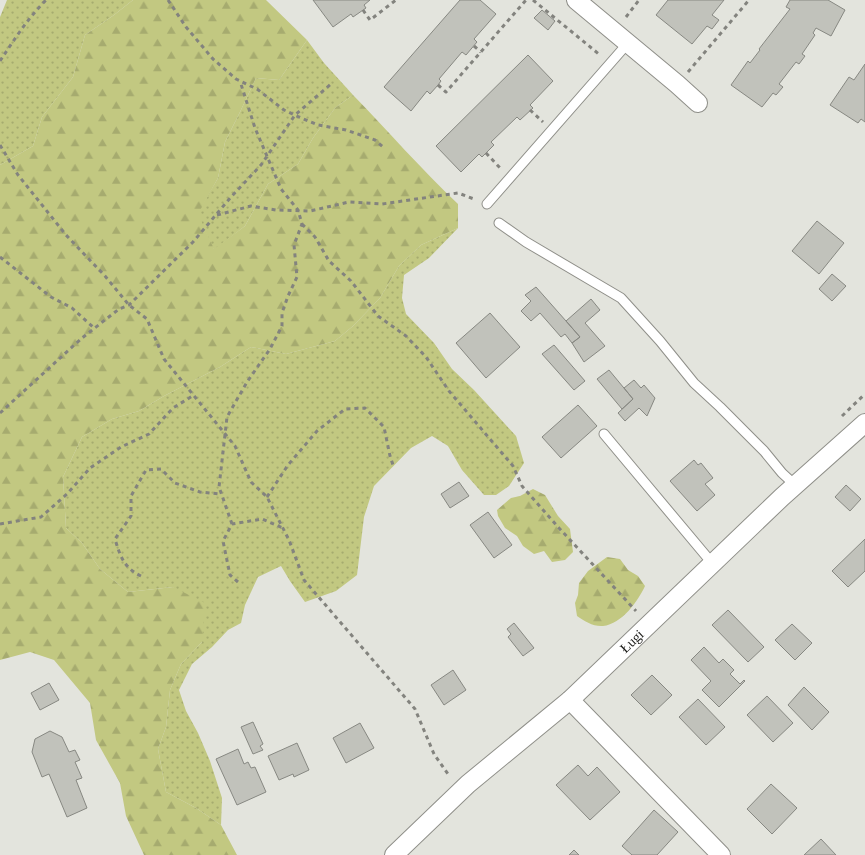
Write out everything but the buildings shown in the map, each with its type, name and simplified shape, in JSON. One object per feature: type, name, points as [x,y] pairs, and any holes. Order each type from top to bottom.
[{"type":"street","points":[[576,0],[698,103]]},
{"type":"street","name":"Ługi","points":[[394,855],[461,791],[570,700],[712,563],[865,422]]},
{"type":"street","points":[[570,700],[721,855]]},
{"type":"lane","points":[[487,204],[628,43]]},
{"type":"lane","points":[[499,223],[526,242],[621,298],[694,383],[764,451],[782,473],[795,485]]},
{"type":"lane","points":[[604,434],[712,563]]},
{"type":"path","points":[[0,61],[32,16],[46,0]]},
{"type":"path","points":[[168,0],[212,59],[236,79],[257,89],[284,110],[294,115],[318,125],[346,130],[375,140],[383,147]]},
{"type":"path","points":[[363,10],[370,20],[396,0]]},
{"type":"path","points":[[438,85],[446,92],[526,0]]},
{"type":"path","points":[[533,0],[602,57]]},
{"type":"path","points":[[677,84],[749,0]]},
{"type":"path","points":[[474,46],[481,52]]},
{"type":"path","points":[[240,81],[255,128],[281,189],[298,210],[302,224],[315,237],[329,261],[351,281],[378,316],[406,336],[426,357],[449,391],[513,466],[522,486],[647,625]]},
{"type":"path","points":[[0,413],[94,328],[120,309],[129,305],[193,242],[261,165],[294,115],[330,84]]},
{"type":"path","points":[[530,110],[546,125]]},
{"type":"path","points":[[0,145],[18,175],[66,236],[105,276],[129,305],[147,319],[164,360],[226,435],[234,446],[252,482],[267,497],[289,540],[304,580],[415,710],[434,754],[461,791]]},
{"type":"path","points":[[216,215],[251,206],[276,210],[310,210],[349,202],[382,204],[458,193],[487,204]]},
{"type":"path","points":[[238,582],[230,575],[223,541],[232,524],[219,487],[227,417],[247,382],[270,350],[282,326],[282,313],[297,277],[294,245],[302,224]]},
{"type":"path","points":[[0,257],[51,297],[72,308],[94,328]]},
{"type":"path","points":[[0,524],[41,518],[67,494],[90,468],[121,447],[149,434],[173,408],[194,395]]},
{"type":"path","points":[[267,497],[288,465],[317,430],[345,409],[365,408],[384,427],[393,465]]},
{"type":"path","points":[[141,576],[132,572],[120,557],[115,539],[131,516],[131,496],[146,470],[161,469],[174,483],[200,492],[221,494]]},
{"type":"path","points":[[232,524],[262,519],[283,528]]},
{"type":"green space","points":[[7,0],[133,0],[85,35],[73,77],[42,117],[33,146],[0,165],[0,17]]},
{"type":"green space","points":[[133,0],[266,0],[307,40],[279,80],[256,78],[225,142],[218,178],[198,214],[214,249],[245,226],[268,184],[298,164],[313,138],[335,108],[353,95],[458,204],[458,228],[421,245],[399,266],[380,298],[353,326],[335,341],[286,354],[251,347],[220,367],[139,411],[112,419],[82,437],[63,477],[66,528],[82,543],[100,569],[128,592],[173,587],[205,603],[202,642],[181,664],[170,690],[166,727],[158,749],[166,792],[196,808],[221,825],[237,855],[144,855],[126,816],[120,783],[96,740],[90,703],[54,660],[30,652],[0,660],[0,165],[33,146],[42,117],[73,77],[85,35]]},
{"type":"green space","points":[[307,40],[324,63],[353,95],[335,108],[313,138],[298,164],[268,184],[245,226],[214,250],[197,214],[218,178],[225,142],[256,78],[279,80]]},
{"type":"green space","points":[[458,228],[429,258],[404,275],[402,298],[406,314],[434,343],[452,369],[516,436],[524,463],[509,486],[496,495],[484,495],[462,470],[448,446],[432,436],[411,448],[374,486],[364,517],[357,575],[336,591],[305,602],[281,566],[258,577],[245,605],[241,623],[228,630],[192,664],[179,690],[186,711],[210,761],[222,798],[221,825],[196,808],[166,792],[158,749],[166,727],[170,690],[181,664],[202,642],[173,587],[128,592],[100,569],[82,543],[66,528],[63,477],[82,437],[112,419],[139,411],[220,367],[251,347],[286,354],[335,341],[353,326],[380,298],[399,266],[421,245]]},
{"type":"green space","points":[[533,489],[545,495],[558,516],[570,529],[573,552],[565,560],[552,562],[544,551],[534,554],[523,546],[517,536],[505,528],[498,516],[497,510],[511,498],[520,496]]},
{"type":"green space","points":[[607,557],[620,559],[628,570],[638,576],[645,586],[634,605],[617,621],[603,626],[596,626],[577,616],[575,603],[579,583],[588,571]]}]
